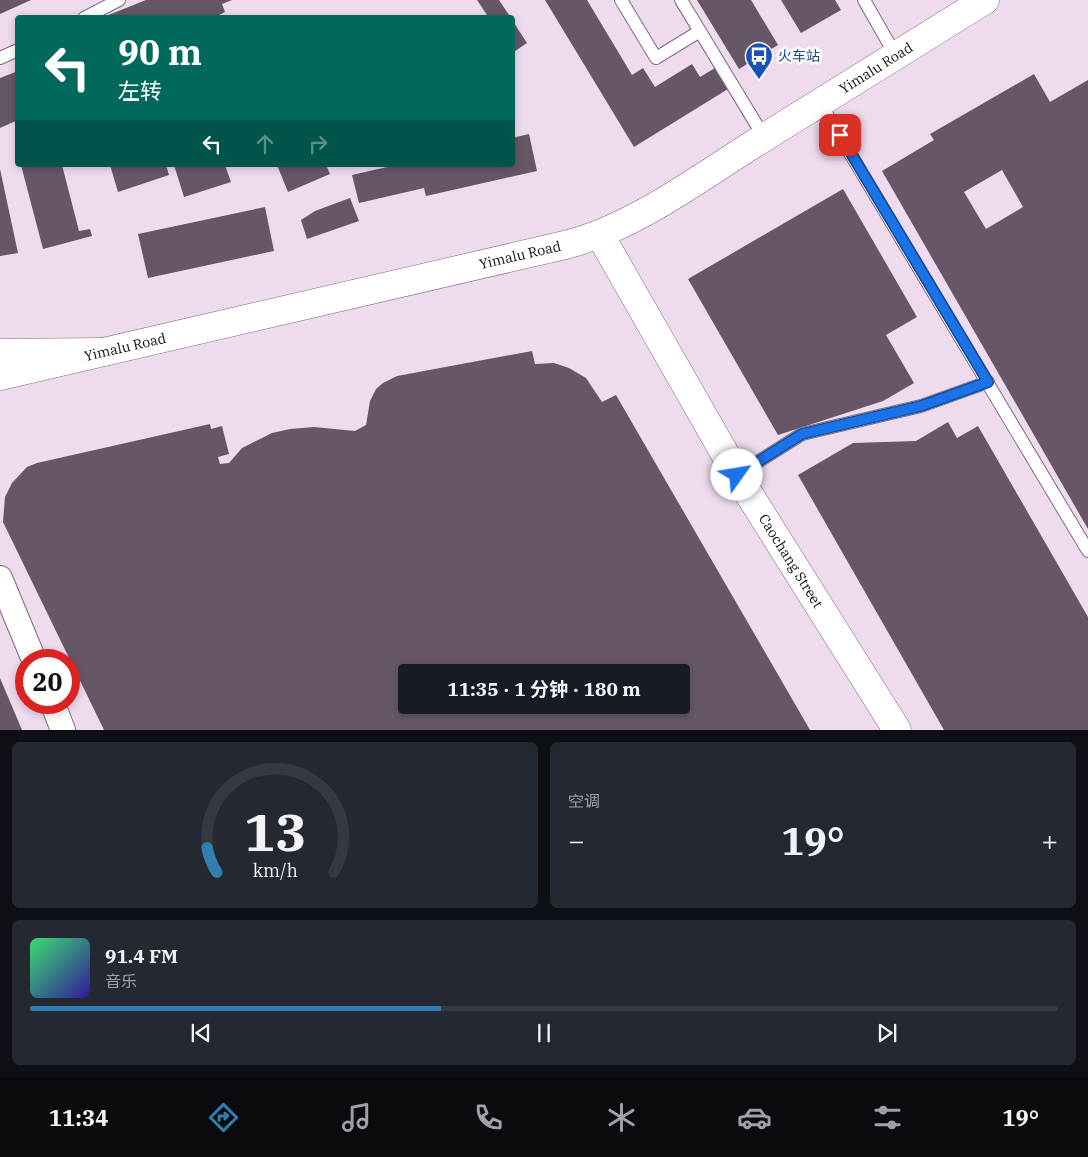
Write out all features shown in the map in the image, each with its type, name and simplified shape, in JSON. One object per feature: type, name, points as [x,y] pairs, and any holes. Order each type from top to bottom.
[{"type":"main road","name":"Yimalu Road","points":[[0,376],[565,245],[600,234],[634,218],[985,0]]},
{"type":"main road","name":"Caochang Street","points":[[600,234],[737,475],[897,730]]},
{"type":"main road","points":[[0,353],[103,352]]},
{"type":"street","points":[[0,578],[29,649]]},
{"type":"street","points":[[57,714],[63,730]]},
{"type":"lane","points":[[90,15],[119,0]]},
{"type":"lane","points":[[621,0],[656,58],[700,31]]},
{"type":"lane","points":[[681,0],[764,137]]},
{"type":"lane","points":[[864,0],[896,56]]},
{"type":"lane","points":[[0,58],[15,51]]},
{"type":"lane","points":[[820,102],[1088,551]]},
{"type":"lane","points":[[737,475],[802,434],[921,406],[988,382]]},
{"type":"building","points":[[0,0],[31,0],[0,14]]},
{"type":"building","points":[[146,0],[232,0],[222,4],[225,12],[219,15],[108,15]]},
{"type":"building","points":[[477,0],[499,0],[509,15],[487,15]]},
{"type":"building","points":[[545,0],[587,0],[632,75],[643,68],[655,87],[692,64],[700,77],[715,68],[728,89],[634,147]]},
{"type":"building","points":[[697,0],[751,0],[778,45],[739,69]]},
{"type":"building","points":[[781,0],[835,0],[841,10],[801,33]]},
{"type":"building","points":[[515,25],[527,43],[515,51]]},
{"type":"building","points":[[15,72],[15,121],[0,128],[0,78]]},
{"type":"building","points":[[1034,74],[1050,102],[1088,80],[1088,529],[882,171],[934,140],[930,134]],"holes":[[[1002,170],[1023,207],[986,229],[964,192]]]},
{"type":"building","points":[[529,134],[537,171],[426,196],[424,188],[359,203],[352,175],[387,167],[515,167],[515,137]]},
{"type":"building","points":[[22,167],[63,167],[79,231],[90,229],[92,236],[43,249]]},
{"type":"building","points":[[111,167],[167,167],[169,175],[118,192]]},
{"type":"building","points":[[175,167],[226,167],[231,182],[184,197]]},
{"type":"building","points":[[278,167],[327,167],[330,174],[288,192]]},
{"type":"building","points":[[0,169],[18,253],[0,256]]},
{"type":"building","points":[[843,189],[917,317],[886,335],[914,383],[883,401],[778,435],[688,279]]},
{"type":"building","points":[[350,198],[359,221],[307,239],[301,220],[315,211]]},
{"type":"building","points":[[265,207],[274,251],[148,278],[138,234]]},
{"type":"building","points":[[532,351],[535,364],[554,363],[569,368],[586,378],[602,402],[616,395],[810,730],[104,730],[80,681],[80,649],[65,649],[3,522],[5,497],[12,483],[27,467],[37,463],[210,424],[211,429],[222,426],[229,454],[218,457],[220,464],[229,463],[242,448],[272,433],[314,427],[355,431],[366,425],[370,401],[376,389],[397,376]]},
{"type":"building","points":[[948,422],[957,438],[978,426],[1088,617],[1088,730],[944,730],[798,475],[853,443],[916,441]]},
{"type":"building","points":[[0,678],[22,730],[0,730]]},
{"type":"place","name":"火车站","points":[[759,80]]},
{"type":"route","points":[[737,475],[802,434],[921,406],[988,382],[840,135]]}]
